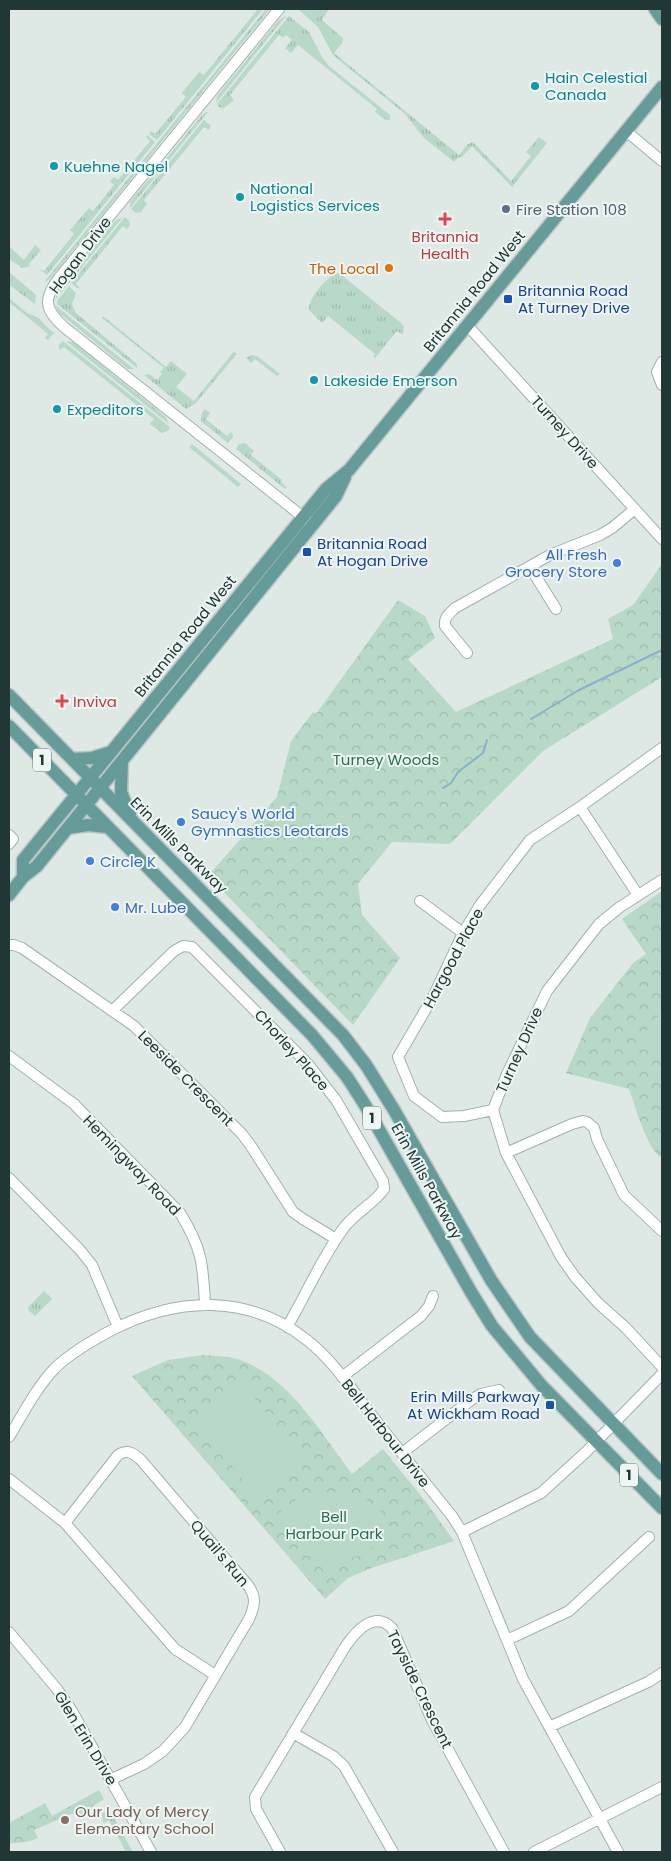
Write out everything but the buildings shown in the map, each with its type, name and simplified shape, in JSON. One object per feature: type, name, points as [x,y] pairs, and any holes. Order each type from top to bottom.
[{"type":"main road","points":[[655,9],[662,19]]},
{"type":"main road","name":"Britannia Road West","points":[[23,877],[23,860],[111,752],[308,521],[336,496],[349,470],[662,87]]},
{"type":"main road","name":"Britannia Road West","points":[[9,895],[23,877],[38,866],[122,761],[308,521]]},
{"type":"main road","name":"Erin Mills Parkway","points":[[9,695],[343,1035],[366,1065],[394,1110],[491,1280],[530,1337],[662,1474]]},
{"type":"main road","name":"Erin Mills Parkway","points":[[9,726],[312,1035],[347,1077],[365,1105],[492,1326],[542,1386],[662,1508]]},
{"type":"main road","points":[[72,759],[92,758],[111,752]]},
{"type":"main road","points":[[122,761],[120,792],[135,823]]},
{"type":"main road","points":[[68,828],[88,825],[108,827]]},
{"type":"street","name":"Hogan Drive","points":[[279,9],[59,278],[49,292],[48,302],[50,313],[64,327],[308,521]]},
{"type":"street","points":[[655,9],[662,14]]},
{"type":"street","points":[[626,131],[662,162]]},
{"type":"street","name":"Turney Drive","points":[[468,325],[662,539]]},
{"type":"street","points":[[662,362],[658,372],[662,385]]},
{"type":"street","points":[[467,653],[447,631],[444,621],[455,608],[550,554],[600,535],[623,520],[635,509]]},
{"type":"street","points":[[530,567],[556,609]]},
{"type":"street","name":"Hargood Place","points":[[493,1110],[464,1116],[442,1117],[414,1096],[398,1057],[434,995],[463,933],[480,905],[530,840],[662,748]]},
{"type":"street","points":[[580,806],[638,895]]},
{"type":"street","points":[[9,835],[13,839],[9,844]]},
{"type":"street","name":"Turney Drive","points":[[662,880],[606,917],[592,930],[547,991],[507,1074],[493,1110],[506,1154],[561,1257],[575,1277],[662,1367]]},
{"type":"street","points":[[420,901],[463,933]]},
{"type":"street","name":"Leeside Crescent","points":[[9,945],[14,944],[22,948],[112,1010],[141,1033],[242,1134],[293,1212],[336,1239]]},
{"type":"street","name":"Chorley Place","points":[[112,1010],[174,951],[183,946],[192,947],[308,1064],[336,1100],[383,1180],[384,1189],[380,1196],[349,1220],[336,1239],[288,1327]]},
{"type":"street","name":"Hemingway Road","points":[[9,1056],[74,1104],[180,1213],[199,1250],[204,1269],[205,1304]]},
{"type":"street","points":[[506,1154],[572,1124],[583,1121],[587,1122],[594,1128],[597,1139],[624,1195],[662,1232]]},
{"type":"street","points":[[9,1178],[80,1250],[92,1265],[118,1327]]},
{"type":"street","points":[[342,1378],[421,1316],[429,1306],[433,1296]]},
{"type":"street","name":"Bell Harbour Drive","points":[[9,1437],[42,1384],[54,1369],[70,1354],[86,1343],[118,1327],[162,1310],[205,1304],[244,1309],[288,1327],[320,1352],[402,1453],[462,1532],[523,1679],[618,1852]]},
{"type":"street","points":[[462,1532],[541,1494],[662,1374]]},
{"type":"street","points":[[402,1453],[471,1400],[481,1394],[499,1390]]},
{"type":"street","name":"Quail's Run","points":[[65,1523],[118,1454],[123,1451],[130,1451],[136,1455],[247,1584],[255,1598],[254,1608],[185,1727],[164,1751],[144,1764],[112,1779]]},
{"type":"street","points":[[9,1479],[65,1523],[175,1649],[215,1675]]},
{"type":"street","points":[[507,1640],[570,1611],[649,1538]]},
{"type":"street","name":"Tayside Crescent","points":[[280,1852],[256,1809],[255,1797],[352,1636],[372,1622],[384,1621],[392,1628],[422,1700],[504,1852]]},
{"type":"street","name":"Glen Erin Drive","points":[[9,1632],[57,1689],[72,1711],[112,1779],[151,1852]]},
{"type":"street","points":[[549,1727],[648,1682],[662,1673]]},
{"type":"street","points":[[293,1733],[333,1756],[344,1766],[393,1852]]},
{"type":"street","points":[[534,1852],[662,1787]]},
{"type":"green space","points":[[258,9],[263,9],[157,140],[149,134],[151,131],[155,134],[186,97],[182,93],[199,72],[204,75]]},
{"type":"green space","points":[[266,9],[269,10],[49,280],[44,282]]},
{"type":"green space","points":[[298,9],[329,9],[322,20],[343,38],[343,42],[334,53],[459,155],[468,144],[473,142],[511,181],[531,156],[526,152],[539,137],[547,143],[512,187],[472,146],[462,157],[457,158],[454,162],[424,138],[405,114],[333,55],[318,27]]},
{"type":"green space","points":[[286,16],[216,103],[217,96],[279,20]]},
{"type":"green space","points":[[289,16],[309,32],[329,66],[390,115],[390,120],[386,120],[375,112],[377,109],[298,45],[291,53],[285,48],[292,40],[286,35],[283,38],[279,35],[230,95],[234,100],[224,108],[220,108],[217,104]]},
{"type":"green space","points":[[206,112],[208,112],[130,208],[130,202]]},
{"type":"green space","points":[[204,120],[211,126],[209,130],[204,127],[144,200],[147,204],[141,212],[136,213],[131,209]]},
{"type":"green space","points":[[147,135],[155,142],[47,275],[39,269],[44,271],[74,234],[70,230],[89,208],[93,211],[114,185],[110,181],[114,177],[118,180],[150,141],[146,137]]},
{"type":"green space","points":[[123,217],[55,300],[58,291],[116,220]]},
{"type":"green space","points":[[125,217],[129,221],[130,226],[127,229],[123,226],[76,284],[80,288],[77,288],[71,283]]},
{"type":"green space","points":[[35,245],[41,250],[29,264],[30,266],[22,268],[9,259],[9,246],[24,260]]},
{"type":"green space","points":[[9,272],[34,293],[36,296],[35,304],[9,285]]},
{"type":"green space","points":[[339,273],[404,327],[403,335],[397,331],[375,358],[373,356],[375,354],[328,316],[322,323],[309,310],[311,300],[319,288],[334,274]]},
{"type":"green space","points":[[69,286],[76,293],[72,304],[76,313],[137,364],[137,368],[57,304],[57,301]]},
{"type":"green space","points":[[9,298],[27,313],[39,318],[54,333],[48,340],[45,338],[48,334],[9,302]]},
{"type":"green space","points":[[55,305],[134,369],[128,369],[59,313]]},
{"type":"green space","points":[[103,316],[166,367],[171,361],[187,374],[176,387],[194,401],[234,351],[237,354],[196,403],[186,409],[144,375],[149,374],[157,380],[164,368],[102,318]]},
{"type":"green space","points":[[63,341],[170,427],[168,431],[162,433],[150,424],[154,419],[64,347],[60,350],[59,345]]},
{"type":"green space","points":[[66,341],[73,342],[166,417],[169,424]]},
{"type":"green space","points":[[252,355],[257,356],[280,374],[277,376],[255,359],[251,363],[246,358]]},
{"type":"green space","points":[[205,409],[210,413],[206,419],[227,436],[231,432],[233,434],[228,443],[201,421],[202,413]]},
{"type":"green space","points":[[245,443],[254,451],[251,455],[282,480],[281,482],[287,487],[285,489],[236,449],[239,444]]},
{"type":"green space","points":[[192,444],[241,484],[238,487],[189,447]]},
{"type":"green space","name":"Turney Woods","points":[[662,564],[662,677],[543,751],[450,844],[392,842],[358,884],[362,915],[400,958],[353,1025],[208,876],[277,797],[291,741],[313,712],[316,714],[398,600],[425,616],[435,638],[408,659],[456,712],[613,639],[608,619],[633,605]]},
{"type":"green space","points":[[662,891],[662,1154],[660,1157],[645,1135],[629,1089],[566,1073],[590,1018],[633,963],[646,954],[622,919]]},
{"type":"green space","points":[[662,1011],[662,1054],[641,1038]]},
{"type":"green space","points":[[44,1291],[52,1299],[35,1316],[28,1310],[28,1307]]},
{"type":"green space","name":"Bell Harbour Park","points":[[203,1355],[237,1359],[255,1367],[272,1378],[302,1407],[352,1474],[383,1449],[426,1502],[454,1541],[369,1569],[348,1578],[325,1599],[132,1376],[168,1360]]},
{"type":"green space","points":[[242,1382],[303,1460],[256,1497],[195,1418]]},
{"type":"green space","points":[[316,1492],[345,1494],[372,1503],[385,1518],[390,1537],[330,1571],[323,1570],[275,1516],[303,1494]]},
{"type":"green space","points":[[99,1790],[104,1799],[93,1806],[86,1814],[71,1814],[55,1821],[52,1816]]},
{"type":"green space","points":[[45,1803],[55,1821],[34,1830],[38,1838],[34,1840],[9,1844],[9,1823]]},
{"type":"green space","points":[[109,1809],[133,1852],[126,1852],[109,1820],[103,1823],[102,1814]]},
{"type":"waterway","points":[[531,719],[579,690],[662,650]]},
{"type":"waterway","points":[[443,788],[451,783],[458,772],[483,753],[487,740]]},
{"type":"place","name":"Hain Celestial Canada","points":[[535,86]]},
{"type":"place","name":"Kuehne Nagel","points":[[54,166]]},
{"type":"place","name":"National Logistics Services","points":[[240,197]]},
{"type":"place","name":"Fire Station 108","points":[[506,209]]},
{"type":"place","name":"Britannia Health","points":[[445,219]]},
{"type":"place","name":"The Local","points":[[389,268]]},
{"type":"place","name":"Britannia Road At Turney Drive","points":[[508,299]]},
{"type":"place","name":"Lakeside Emerson","points":[[314,380]]},
{"type":"place","name":"Expeditors","points":[[57,409]]},
{"type":"place","name":"Britannia Road At Hogan Drive","points":[[307,552]]},
{"type":"place","name":"All Fresh Grocery Store","points":[[617,563]]},
{"type":"place","name":"Inviva","points":[[62,701]]},
{"type":"place","name":"Saucy's World Gymnastics Leotards","points":[[181,822]]},
{"type":"place","name":"Circle K","points":[[90,861]]},
{"type":"place","name":"Mr. Lube","points":[[115,907]]},
{"type":"place","name":"Erin Mills Parkway At Wickham Road","points":[[550,1405]]},
{"type":"place","name":"Our Lady of Mercy Elementary School","points":[[65,1820]]}]
